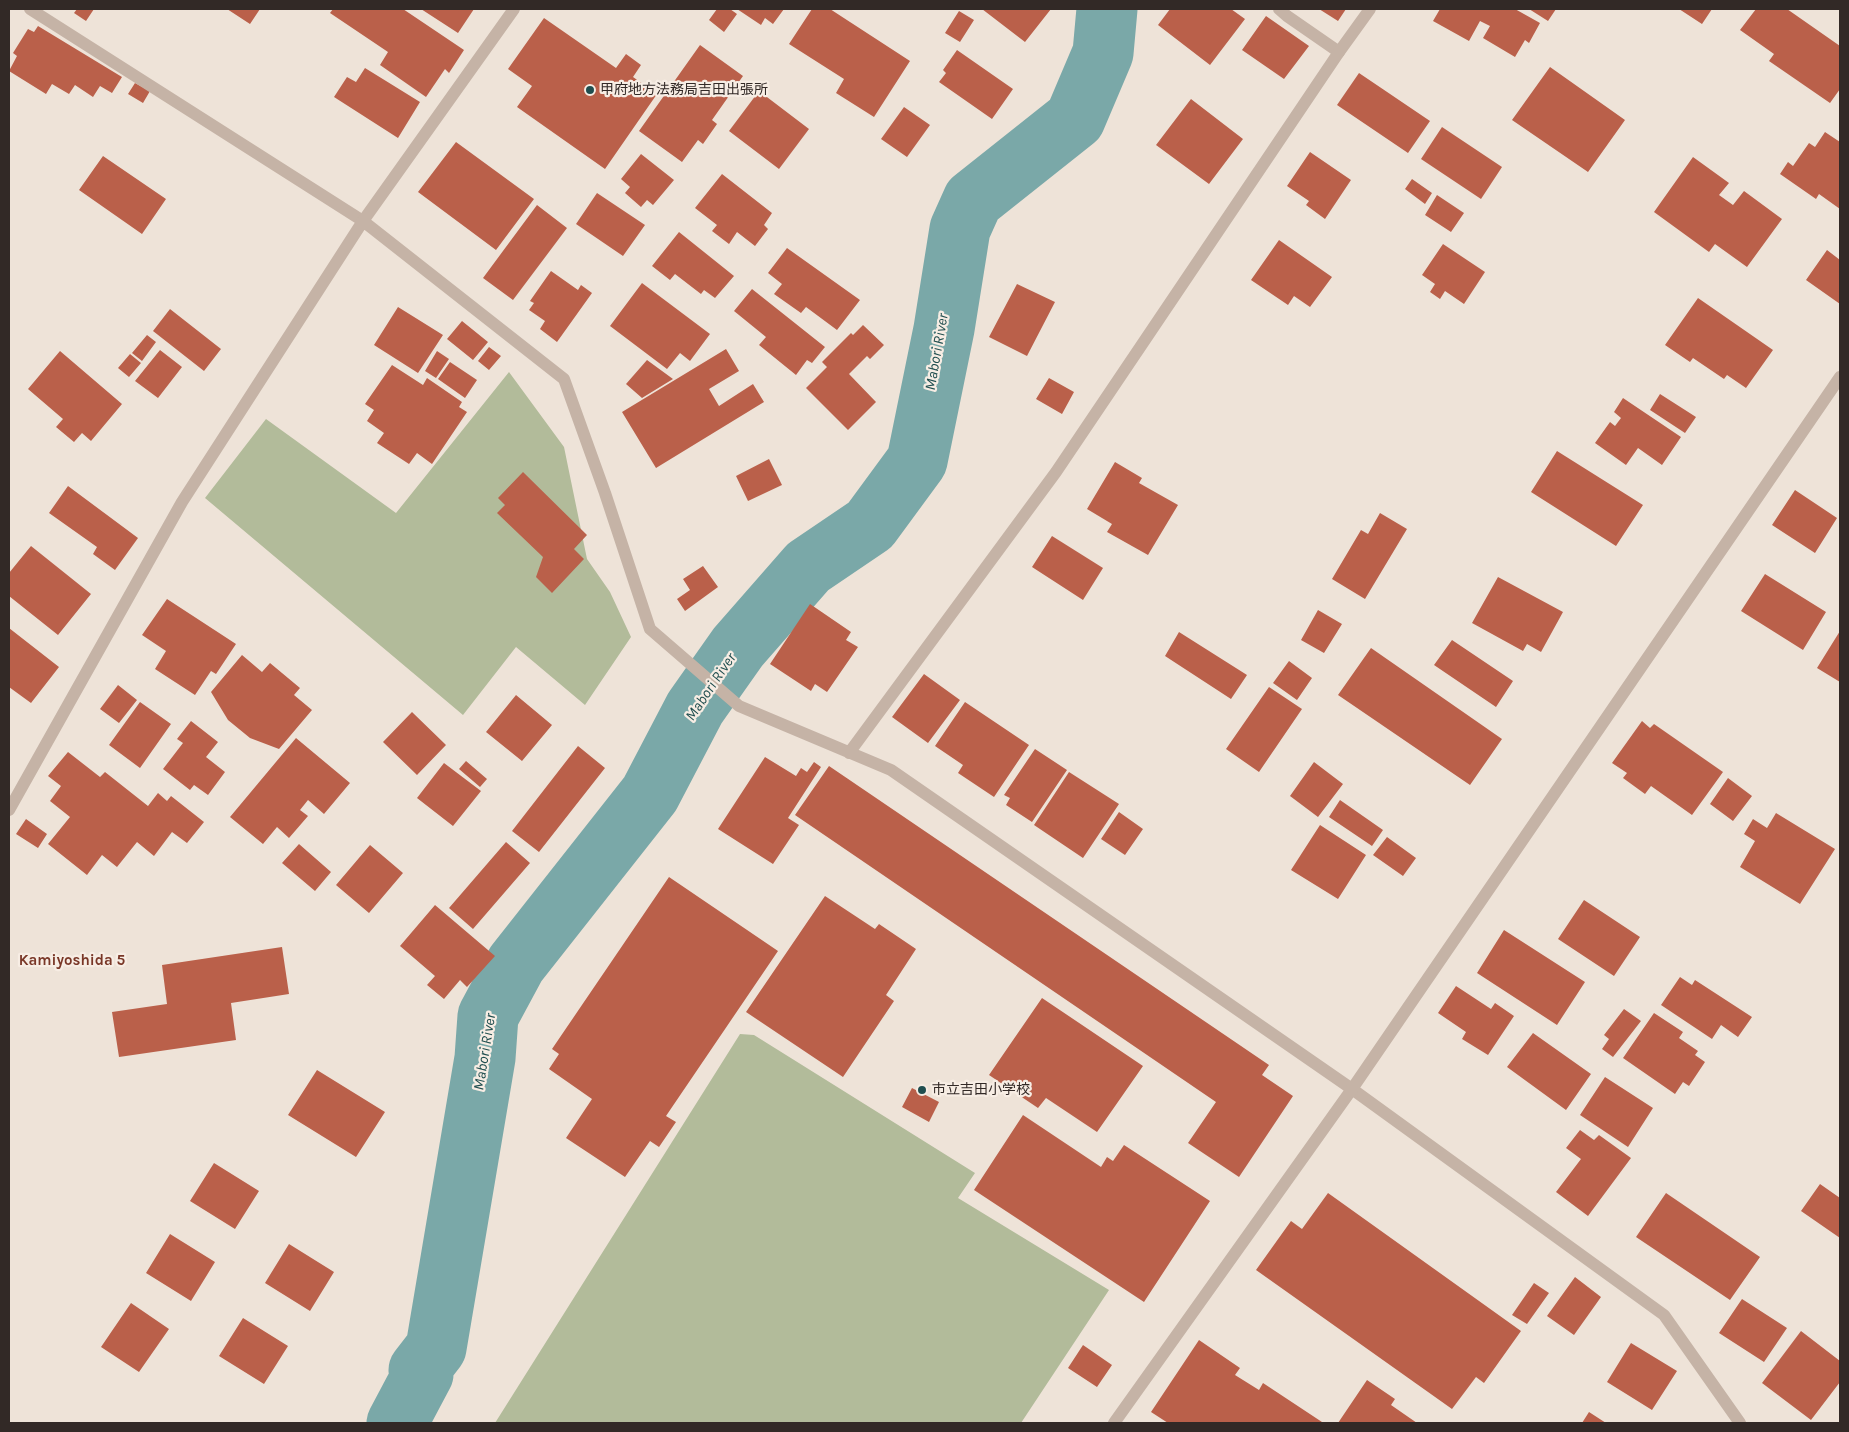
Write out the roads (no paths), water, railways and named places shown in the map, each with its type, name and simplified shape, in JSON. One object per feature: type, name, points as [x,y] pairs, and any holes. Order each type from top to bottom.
[{"type":"street","points":[[30,9],[364,221],[564,379],[606,493],[650,629],[739,706],[891,770],[1352,1089],[1664,1315],[1740,1423]]},
{"type":"street","points":[[9,810],[182,502],[364,221],[514,9]]},
{"type":"street","points":[[1279,9],[1339,52]]},
{"type":"street","points":[[849,753],[1056,472],[1339,52],[1370,9]]},
{"type":"street","points":[[1114,1423],[1352,1089],[1839,379]]},
{"type":"waterway","name":"Mabori River","points":[[397,1423],[423,1374],[419,1370],[436,1348],[485,1058],[488,1016],[516,964],[650,794],[695,708],[738,647],[808,567],[870,525],[917,461],[944,329],[960,229],[973,200],[1075,119],[1103,53],[1107,9]]},
{"type":"place","name":"甲府地方法務局吉田出張所","points":[[590,90]]},
{"type":"place","name":"市立吉田小学校","points":[[922,1090]]},
{"type":"district","name":"Kamiyoshida 5","points":[[72,961]]}]
